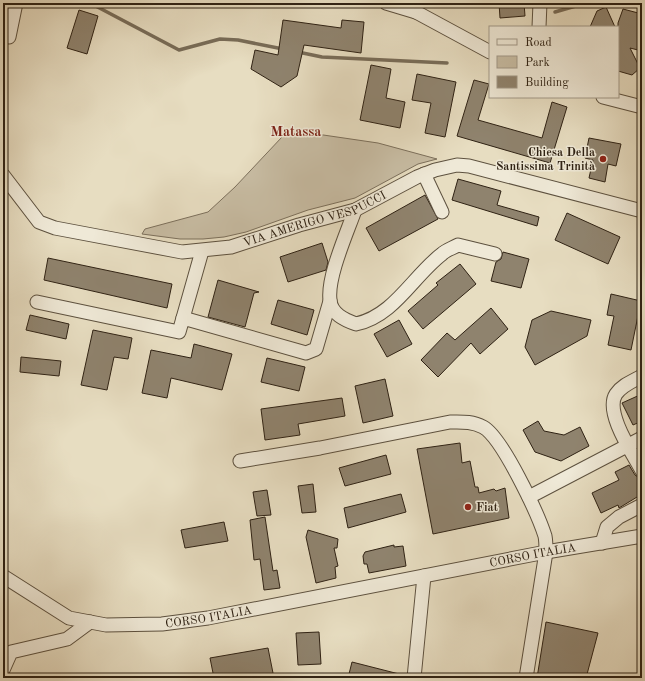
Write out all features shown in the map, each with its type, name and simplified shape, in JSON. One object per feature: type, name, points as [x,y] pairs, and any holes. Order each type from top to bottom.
[{"type":"street","points":[[9,37],[16,3]]},
{"type":"street","points":[[386,3],[414,7],[489,51]]},
{"type":"street","points":[[539,26],[540,3]]},
{"type":"street","points":[[607,98],[642,107]]},
{"type":"street","name":"VIA AMERIGO VESPUCCI","points":[[3,175],[39,222],[56,228],[182,252],[231,247],[355,210],[424,174],[457,165],[469,166],[642,211]]},
{"type":"street","points":[[424,174],[442,212]]},
{"type":"street","points":[[183,318],[306,353],[316,349],[330,301],[335,269],[355,210]]},
{"type":"street","points":[[330,301],[334,309],[347,321],[356,324],[366,322],[394,303],[442,253],[458,245],[495,254]]},
{"type":"street","points":[[37,302],[179,332],[202,251]]},
{"type":"street","points":[[642,376],[620,389],[613,400],[615,419],[642,471]]},
{"type":"street","points":[[240,461],[320,448],[450,422],[468,422],[484,427],[494,436],[529,497],[545,537],[546,552],[526,678]]},
{"type":"street","points":[[529,497],[642,438]]},
{"type":"street","points":[[602,543],[607,527],[619,517],[642,505]]},
{"type":"street","name":"CORSO ITALIA","points":[[3,576],[69,618],[106,625],[162,624],[201,619],[546,552],[642,536]]},
{"type":"street","points":[[414,678],[424,576]]},
{"type":"street","points":[[3,670],[10,652],[67,639],[90,622]]},
{"type":"green space","points":[[296,131],[378,143],[437,159],[418,164],[355,198],[308,210],[246,232],[224,237],[203,239],[180,239],[142,234],[145,229],[208,212],[235,187],[282,137],[289,132]]},
{"type":"building","points":[[499,3],[524,3],[525,16],[500,18]]},
{"type":"building","points":[[606,7],[615,26],[590,26],[597,11]]},
{"type":"building","points":[[623,9],[642,14],[642,51],[630,48],[640,68],[632,75],[619,71],[618,23]]},
{"type":"building","points":[[79,10],[98,16],[87,54],[67,48]]},
{"type":"building","points":[[283,20],[341,28],[342,20],[364,22],[361,53],[304,45],[297,76],[281,87],[251,69],[255,50],[278,55]]},
{"type":"building","points":[[371,65],[391,69],[386,98],[405,102],[400,128],[360,120]]},
{"type":"building","points":[[417,74],[456,82],[445,137],[425,133],[431,103],[412,100]]},
{"type":"building","points":[[474,80],[489,84],[478,120],[542,138],[552,102],[567,107],[550,163],[457,136]]},
{"type":"building","name":"Chiesa Della Santissima Trinità","points":[[589,138],[621,144],[616,166],[608,164],[605,182],[589,178],[593,160],[585,158]]},
{"type":"building","points":[[458,179],[501,191],[497,205],[539,217],[537,226],[452,200]]},
{"type":"building","points":[[425,195],[438,219],[379,251],[366,228]]},
{"type":"building","points":[[567,213],[620,237],[608,264],[555,240]]},
{"type":"building","points":[[322,243],[328,262],[326,270],[288,282],[280,257]]},
{"type":"building","points":[[503,252],[529,259],[521,288],[491,281],[496,262],[501,259]]},
{"type":"building","points":[[48,258],[172,284],[167,308],[44,280]]},
{"type":"building","points":[[460,264],[476,284],[423,329],[408,311],[438,285],[436,283]]},
{"type":"building","points":[[218,280],[259,292],[254,293],[245,327],[208,317]]},
{"type":"building","points":[[611,294],[641,301],[631,350],[608,345],[614,316],[607,315]]},
{"type":"building","points":[[278,300],[314,310],[307,335],[271,324]]},
{"type":"building","points":[[491,308],[508,329],[480,354],[471,343],[438,377],[421,360],[447,333],[455,340]]},
{"type":"building","points":[[551,311],[591,320],[587,336],[535,365],[525,347],[532,320]]},
{"type":"building","points":[[30,315],[69,324],[66,339],[26,330]]},
{"type":"building","points":[[399,320],[412,344],[387,357],[374,334]]},
{"type":"building","points":[[93,330],[132,338],[128,359],[114,357],[107,390],[81,385]]},
{"type":"building","points":[[194,344],[232,354],[222,390],[171,378],[167,398],[142,393],[151,350],[191,358]]},
{"type":"building","points":[[21,357],[61,361],[59,376],[20,372]]},
{"type":"building","points":[[267,358],[305,367],[299,391],[261,382]]},
{"type":"building","points":[[385,379],[393,416],[363,423],[355,386]]},
{"type":"building","points":[[642,394],[642,421],[633,425],[622,403]]},
{"type":"building","points":[[342,398],[345,416],[298,424],[300,435],[265,440],[261,409]]},
{"type":"building","points":[[538,421],[544,431],[564,435],[580,427],[589,446],[561,461],[535,452],[523,430]]},
{"type":"building","points":[[460,443],[462,463],[470,461],[475,487],[478,487],[479,493],[494,489],[496,491],[505,488],[509,518],[433,534],[417,449]]},
{"type":"building","points":[[386,455],[391,474],[345,486],[339,468]]},
{"type":"building","points":[[629,465],[635,475],[642,480],[642,494],[619,508],[618,505],[601,513],[592,493],[619,480],[615,472]]},
{"type":"building","points":[[313,484],[316,512],[302,513],[298,486]]},
{"type":"building","points":[[267,490],[271,515],[257,516],[253,492]]},
{"type":"building","points":[[401,494],[406,512],[348,528],[344,508]]},
{"type":"building","points":[[265,517],[273,571],[277,570],[280,588],[264,590],[260,559],[254,560],[250,520]]},
{"type":"building","points":[[224,522],[228,541],[185,548],[181,530]]},
{"type":"building","points":[[308,530],[338,539],[337,548],[334,548],[338,566],[335,567],[336,578],[316,583],[306,537]]},
{"type":"building","points":[[394,545],[394,547],[403,546],[406,566],[369,573],[367,564],[364,564],[363,556],[365,552]]},
{"type":"building","points":[[546,622],[598,633],[586,678],[537,678]]},
{"type":"building","points":[[319,632],[321,664],[298,665],[296,633]]},
{"type":"building","points":[[268,648],[274,678],[214,678],[210,658]]},
{"type":"building","points":[[352,662],[403,675],[402,678],[348,678]]},
{"type":"waterway","points":[[90,3],[179,50],[220,39],[238,40],[283,49]]},
{"type":"waterway","points":[[555,12],[586,3]]},
{"type":"waterway","points":[[298,52],[322,57],[447,63]]},
{"type":"place","name":"Chiesa Della Santissima Trinità","points":[[603,159]]},
{"type":"place","name":"Fiat","points":[[468,507]]},
{"type":"district","name":"Matassa","points":[[296,131]]}]
